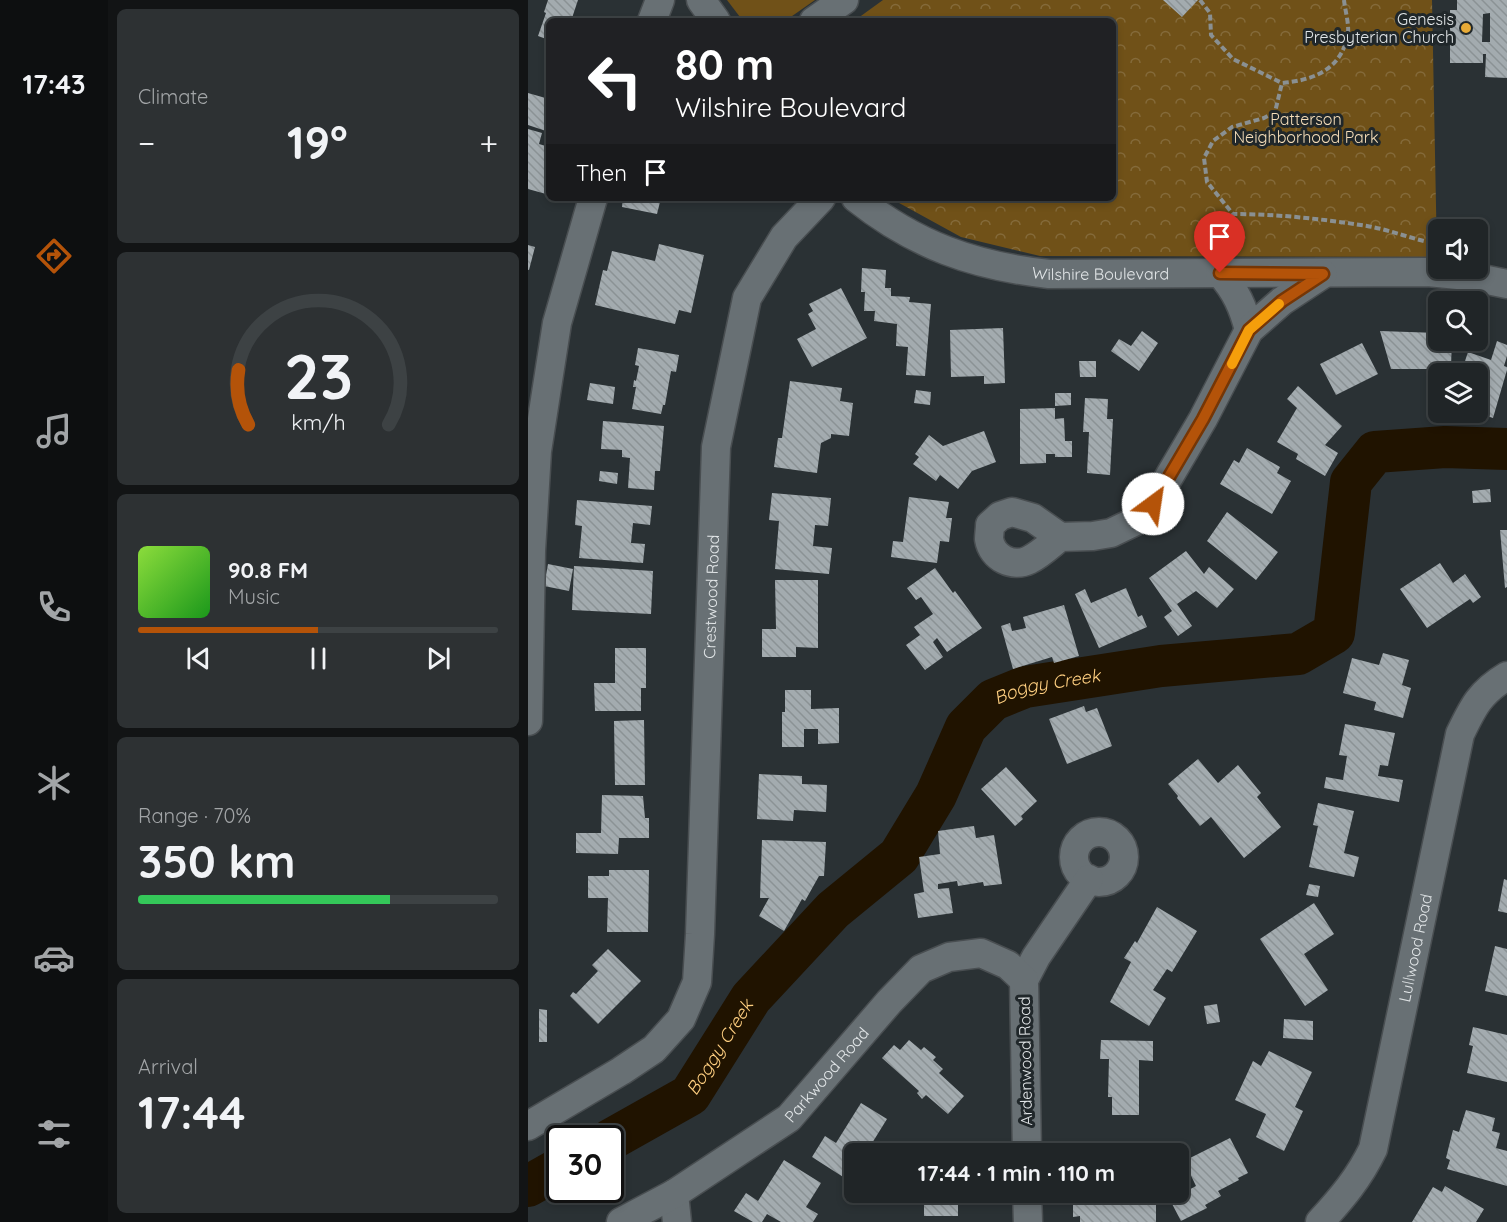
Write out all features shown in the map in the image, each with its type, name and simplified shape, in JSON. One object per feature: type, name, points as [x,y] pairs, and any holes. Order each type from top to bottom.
[{"type":"street","points":[[653,18],[660,0]]},
{"type":"street","points":[[701,0],[714,18]]},
{"type":"street","points":[[818,18],[844,0]]},
{"type":"street","points":[[528,721],[530,551],[537,451],[557,323],[592,201]]},
{"type":"street","name":"Crestwood Road","points":[[528,1126],[654,1049],[681,1019],[697,982],[716,447],[747,298],[784,237],[817,201]]},
{"type":"street","name":"Wilshire Boulevard","points":[[860,201],[904,232],[937,248],[970,260],[1010,269],[1049,274],[1428,272],[1468,276],[1507,284]]},
{"type":"street","points":[[1220,273],[1239,298],[1249,330]]},
{"type":"street","points":[[1060,537],[1111,533],[1136,521],[1153,504],[1203,419],[1249,330],[1282,301],[1323,274]]},
{"type":"street","name":"Lullwood Road","points":[[1320,1222],[1361,1173],[1373,1149],[1460,734],[1471,711],[1489,687],[1507,676]]},
{"type":"street","name":"Ardenwood Road","points":[[1027,1143],[1024,980],[1036,957],[1089,879]]},
{"type":"street","name":"Parkwood Road","points":[[621,1222],[674,1194],[789,1118],[889,1002],[921,969],[949,957],[981,953],[1008,965],[1024,980]]},
{"type":"street","points":[[674,1194],[677,1222]]},
{"type":"street","points":[[1028,1203],[1028,1222]]},
{"type":"path","points":[[1200,0],[1210,13],[1211,35],[1233,59],[1282,83],[1302,81],[1325,70],[1341,56],[1348,31],[1344,0]]},
{"type":"path","points":[[1282,83],[1275,112],[1264,118],[1232,127],[1213,141],[1204,158],[1206,182],[1233,214],[1261,214],[1369,226],[1428,242]]},
{"type":"green space","points":[[727,0],[815,0],[789,18],[741,18]]},
{"type":"green space","name":"Patterson Neighborhood Park","points":[[883,0],[1432,0],[1436,219],[1428,219],[1428,257],[1040,256],[961,237],[895,201],[1116,201],[1116,18],[858,18]]},
{"type":"building","points":[[548,0],[578,0],[572,18],[546,18],[546,39],[538,36],[546,13],[544,12]]},
{"type":"building","points":[[1163,0],[1198,0],[1182,17]]},
{"type":"building","name":"Genesis Presbyterian Church","points":[[1457,0],[1507,0],[1507,78],[1485,77],[1486,54],[1483,54],[1483,63],[1450,63],[1450,10],[1457,10]],"holes":[[[1490,13],[1490,42],[1482,42],[1483,14]]]},
{"type":"building","points":[[528,93],[546,98],[546,131],[528,125]]},
{"type":"building","points":[[528,129],[542,133],[539,144],[546,146],[546,194],[528,189]]},
{"type":"building","points":[[623,201],[660,201],[657,214],[622,207]]},
{"type":"building","points":[[659,244],[704,255],[691,313],[679,310],[675,324],[595,305],[603,270],[607,271],[612,251],[655,261]]},
{"type":"building","points":[[528,245],[535,247],[529,270],[528,270]]},
{"type":"building","points":[[862,268],[886,270],[885,288],[891,288],[891,296],[910,297],[909,302],[931,304],[925,376],[906,375],[908,347],[896,346],[897,324],[874,321],[875,311],[864,311],[865,292],[861,292]]},
{"type":"building","points":[[841,288],[867,338],[812,367],[797,339],[816,329],[808,314],[813,311],[809,304]]},
{"type":"building","points":[[1003,328],[1005,383],[984,384],[984,376],[951,377],[950,330]]},
{"type":"building","points":[[1142,331],[1158,343],[1139,371],[1111,351],[1119,339],[1131,346]]},
{"type":"building","points":[[1380,331],[1428,333],[1428,351],[1452,351],[1451,363],[1428,363],[1428,369],[1391,369]]},
{"type":"building","points":[[1497,341],[1507,345],[1504,366],[1507,370],[1493,418],[1488,416],[1488,363],[1464,363],[1468,352],[1491,360]]},
{"type":"building","points":[[1362,343],[1378,374],[1336,395],[1320,364]]},
{"type":"building","points":[[638,348],[679,355],[676,372],[671,371],[665,405],[663,405],[661,414],[632,409],[636,387],[633,387],[634,380],[636,381],[639,366],[635,365]]},
{"type":"building","points":[[1079,361],[1096,361],[1096,377],[1080,377]]},
{"type":"building","points":[[790,381],[842,388],[840,401],[853,403],[849,436],[831,434],[831,438],[821,443],[817,473],[774,467],[778,438],[782,438]]},
{"type":"building","points":[[590,383],[615,387],[613,404],[587,400]]},
{"type":"building","points":[[1298,386],[1342,426],[1325,445],[1338,453],[1325,476],[1296,459],[1298,454],[1277,442],[1297,408],[1287,399]]},
{"type":"building","points":[[916,390],[931,392],[930,405],[914,403]]},
{"type":"building","points":[[1055,393],[1071,393],[1071,405],[1055,406]]},
{"type":"building","points":[[1085,398],[1108,399],[1107,419],[1113,419],[1110,475],[1087,473],[1089,432],[1083,432]]},
{"type":"building","points":[[1055,408],[1055,419],[1064,418],[1065,441],[1072,441],[1072,457],[1055,457],[1055,454],[1046,454],[1046,463],[1020,464],[1020,409]]},
{"type":"building","points":[[603,421],[664,426],[660,471],[655,471],[654,490],[628,488],[630,458],[622,457],[622,450],[601,449]]},
{"type":"building","points":[[984,431],[996,462],[972,471],[958,489],[940,475],[936,481],[913,464],[919,457],[915,454],[929,435],[943,446]]},
{"type":"building","points":[[1247,448],[1280,467],[1277,473],[1291,481],[1272,514],[1220,484],[1234,460],[1239,463]]},
{"type":"building","points":[[600,471],[618,473],[617,484],[599,481]]},
{"type":"building","points":[[1490,489],[1491,502],[1473,503],[1472,491]]},
{"type":"building","points":[[772,493],[831,498],[828,526],[815,525],[813,546],[832,548],[829,574],[775,569],[779,521],[769,520]]},
{"type":"building","points":[[909,497],[949,502],[946,518],[952,518],[949,542],[940,541],[937,563],[891,557],[893,541],[903,542]]},
{"type":"building","points":[[577,500],[652,506],[650,525],[633,523],[631,543],[645,544],[643,563],[579,558],[582,526],[575,525]]},
{"type":"building","points":[[1227,512],[1278,552],[1256,580],[1207,541]]},
{"type":"building","points":[[1500,530],[1507,530],[1507,587],[1505,588]]},
{"type":"building","points":[[1186,551],[1204,574],[1209,567],[1234,589],[1217,608],[1196,591],[1177,604],[1192,626],[1178,636],[1164,617],[1172,611],[1149,578]]},
{"type":"building","points":[[1440,563],[1453,583],[1465,574],[1481,597],[1473,603],[1470,599],[1427,628],[1400,589]]},
{"type":"building","points":[[548,564],[573,569],[569,591],[544,586]]},
{"type":"building","points":[[574,566],[653,571],[651,614],[572,610]]},
{"type":"building","points":[[935,568],[982,628],[947,652],[937,638],[933,642],[943,657],[925,670],[906,645],[920,635],[914,627],[933,614],[921,597],[916,600],[907,588]]},
{"type":"building","points":[[775,580],[818,580],[818,648],[796,647],[796,657],[762,657],[762,629],[776,629]]},
{"type":"building","points":[[1126,588],[1138,617],[1142,615],[1147,627],[1099,648],[1075,594],[1085,589],[1091,603]]},
{"type":"building","points":[[1064,605],[1079,656],[1054,663],[1052,657],[1013,669],[1001,626],[1010,623],[1012,631],[1026,628],[1023,617]]},
{"type":"building","points":[[615,648],[646,648],[646,688],[641,688],[641,711],[595,711],[594,683],[615,683]]},
{"type":"building","points":[[1383,653],[1409,660],[1402,685],[1411,688],[1403,718],[1374,710],[1376,702],[1343,693],[1352,658],[1379,665]]},
{"type":"building","points":[[785,690],[811,690],[811,709],[839,708],[839,743],[818,744],[818,729],[804,729],[804,747],[782,747],[782,712],[785,712]]},
{"type":"building","points":[[1084,706],[1086,712],[1097,708],[1112,746],[1067,764],[1049,719]]},
{"type":"building","points":[[644,720],[645,785],[615,785],[614,721]]},
{"type":"building","points":[[1345,724],[1395,733],[1388,766],[1380,765],[1378,776],[1403,780],[1399,802],[1324,788],[1326,777],[1343,780],[1347,756],[1339,755]]},
{"type":"building","points":[[1198,759],[1218,783],[1238,765],[1261,793],[1257,797],[1281,827],[1244,858],[1211,817],[1200,826],[1168,784]]},
{"type":"building","points":[[1006,767],[1037,801],[1021,816],[1023,819],[1015,826],[981,789]]},
{"type":"building","points":[[759,774],[802,776],[802,784],[827,785],[826,812],[794,810],[793,821],[757,819]]},
{"type":"building","points":[[602,795],[643,796],[645,818],[649,818],[649,838],[619,838],[618,854],[576,853],[576,833],[601,833]]},
{"type":"building","points":[[1318,803],[1354,811],[1344,853],[1359,857],[1354,877],[1309,867],[1318,826],[1313,825]]},
{"type":"building","points":[[974,826],[976,838],[994,835],[1002,884],[984,886],[983,882],[958,886],[957,881],[938,884],[938,889],[949,888],[953,913],[918,918],[914,894],[924,892],[919,857],[940,854],[938,831]]},
{"type":"building","points":[[762,840],[826,842],[824,876],[819,876],[805,901],[802,899],[784,931],[759,916],[769,898],[760,898]]},
{"type":"building","points":[[609,870],[649,870],[648,932],[607,932],[608,898],[588,898],[588,876],[609,876]]},
{"type":"building","points":[[1504,879],[1507,880],[1507,913],[1498,911]]},
{"type":"building","points":[[1309,884],[1320,886],[1318,897],[1306,895]]},
{"type":"building","points":[[1314,903],[1334,934],[1304,954],[1328,990],[1305,1006],[1260,939]]},
{"type":"building","points":[[1157,907],[1197,931],[1172,972],[1167,969],[1153,990],[1166,998],[1149,1026],[1110,1002],[1131,962],[1124,958],[1135,941],[1137,943]]},
{"type":"building","points":[[1495,946],[1507,949],[1507,996],[1485,991]]},
{"type":"building","points":[[608,949],[641,981],[598,1024],[570,996],[573,992],[576,994],[598,971],[592,965]]},
{"type":"building","points":[[1217,1004],[1220,1022],[1207,1024],[1204,1006]]},
{"type":"building","points":[[539,1009],[547,1010],[547,1042],[539,1042]]},
{"type":"building","points":[[1284,1019],[1313,1021],[1313,1040],[1283,1038]]},
{"type":"building","points":[[1473,1027],[1507,1035],[1507,1082],[1467,1073],[1473,1046],[1469,1045]]},
{"type":"building","points":[[909,1040],[921,1050],[924,1047],[936,1057],[933,1060],[943,1069],[939,1073],[964,1096],[948,1114],[926,1095],[922,1099],[917,1093],[919,1091],[882,1058],[894,1045],[900,1050]]},
{"type":"building","points":[[1101,1040],[1153,1041],[1153,1061],[1139,1060],[1139,1115],[1112,1115],[1112,1097],[1108,1097],[1109,1059],[1100,1059]]},
{"type":"building","points":[[1269,1051],[1312,1072],[1295,1107],[1303,1111],[1284,1151],[1256,1137],[1266,1114],[1235,1100],[1253,1061],[1261,1066]]},
{"type":"building","points":[[861,1103],[887,1119],[872,1143],[844,1143],[844,1178],[812,1157],[825,1136],[836,1143]]},
{"type":"building","points":[[1466,1110],[1495,1118],[1492,1131],[1500,1133],[1496,1148],[1507,1151],[1507,1186],[1447,1169],[1450,1160],[1446,1158],[1453,1130],[1459,1132]]},
{"type":"building","points":[[1230,1138],[1248,1173],[1218,1191],[1221,1196],[1205,1205],[1207,1208],[1181,1221],[1172,1203],[1189,1203],[1189,1190],[1196,1186],[1189,1171],[1189,1158]]},
{"type":"building","points":[[784,1160],[821,1183],[806,1207],[818,1214],[813,1222],[781,1222],[767,1214],[762,1222],[753,1222],[734,1211],[746,1193],[758,1201]]},
{"type":"building","points":[[1445,1186],[1484,1209],[1476,1222],[1412,1222],[1433,1187],[1442,1192]]},
{"type":"building","points":[[924,1203],[958,1203],[958,1216],[924,1216]]},
{"type":"building","points":[[1073,1203],[1156,1203],[1156,1222],[1080,1222],[1080,1216],[1073,1217]]},
{"type":"waterway","name":"Boggy Creek","points":[[624,1132],[690,1095],[751,998],[833,910],[899,856],[936,795],[966,727],[993,700],[1025,687],[1161,666],[1298,654],[1334,633],[1351,482],[1375,452],[1445,447],[1507,449]]},
{"type":"waterway","name":"Boggy Creek","points":[[528,1186],[546,1176]]},
{"type":"slow traffic","points":[[1232,364],[1249,330],[1279,304]]},
{"type":"place","name":"Genesis Presbyterian Church","points":[[1466,28]]},
{"type":"route","points":[[1153,504],[1203,419],[1249,330],[1282,301],[1323,274],[1220,273]]}]
